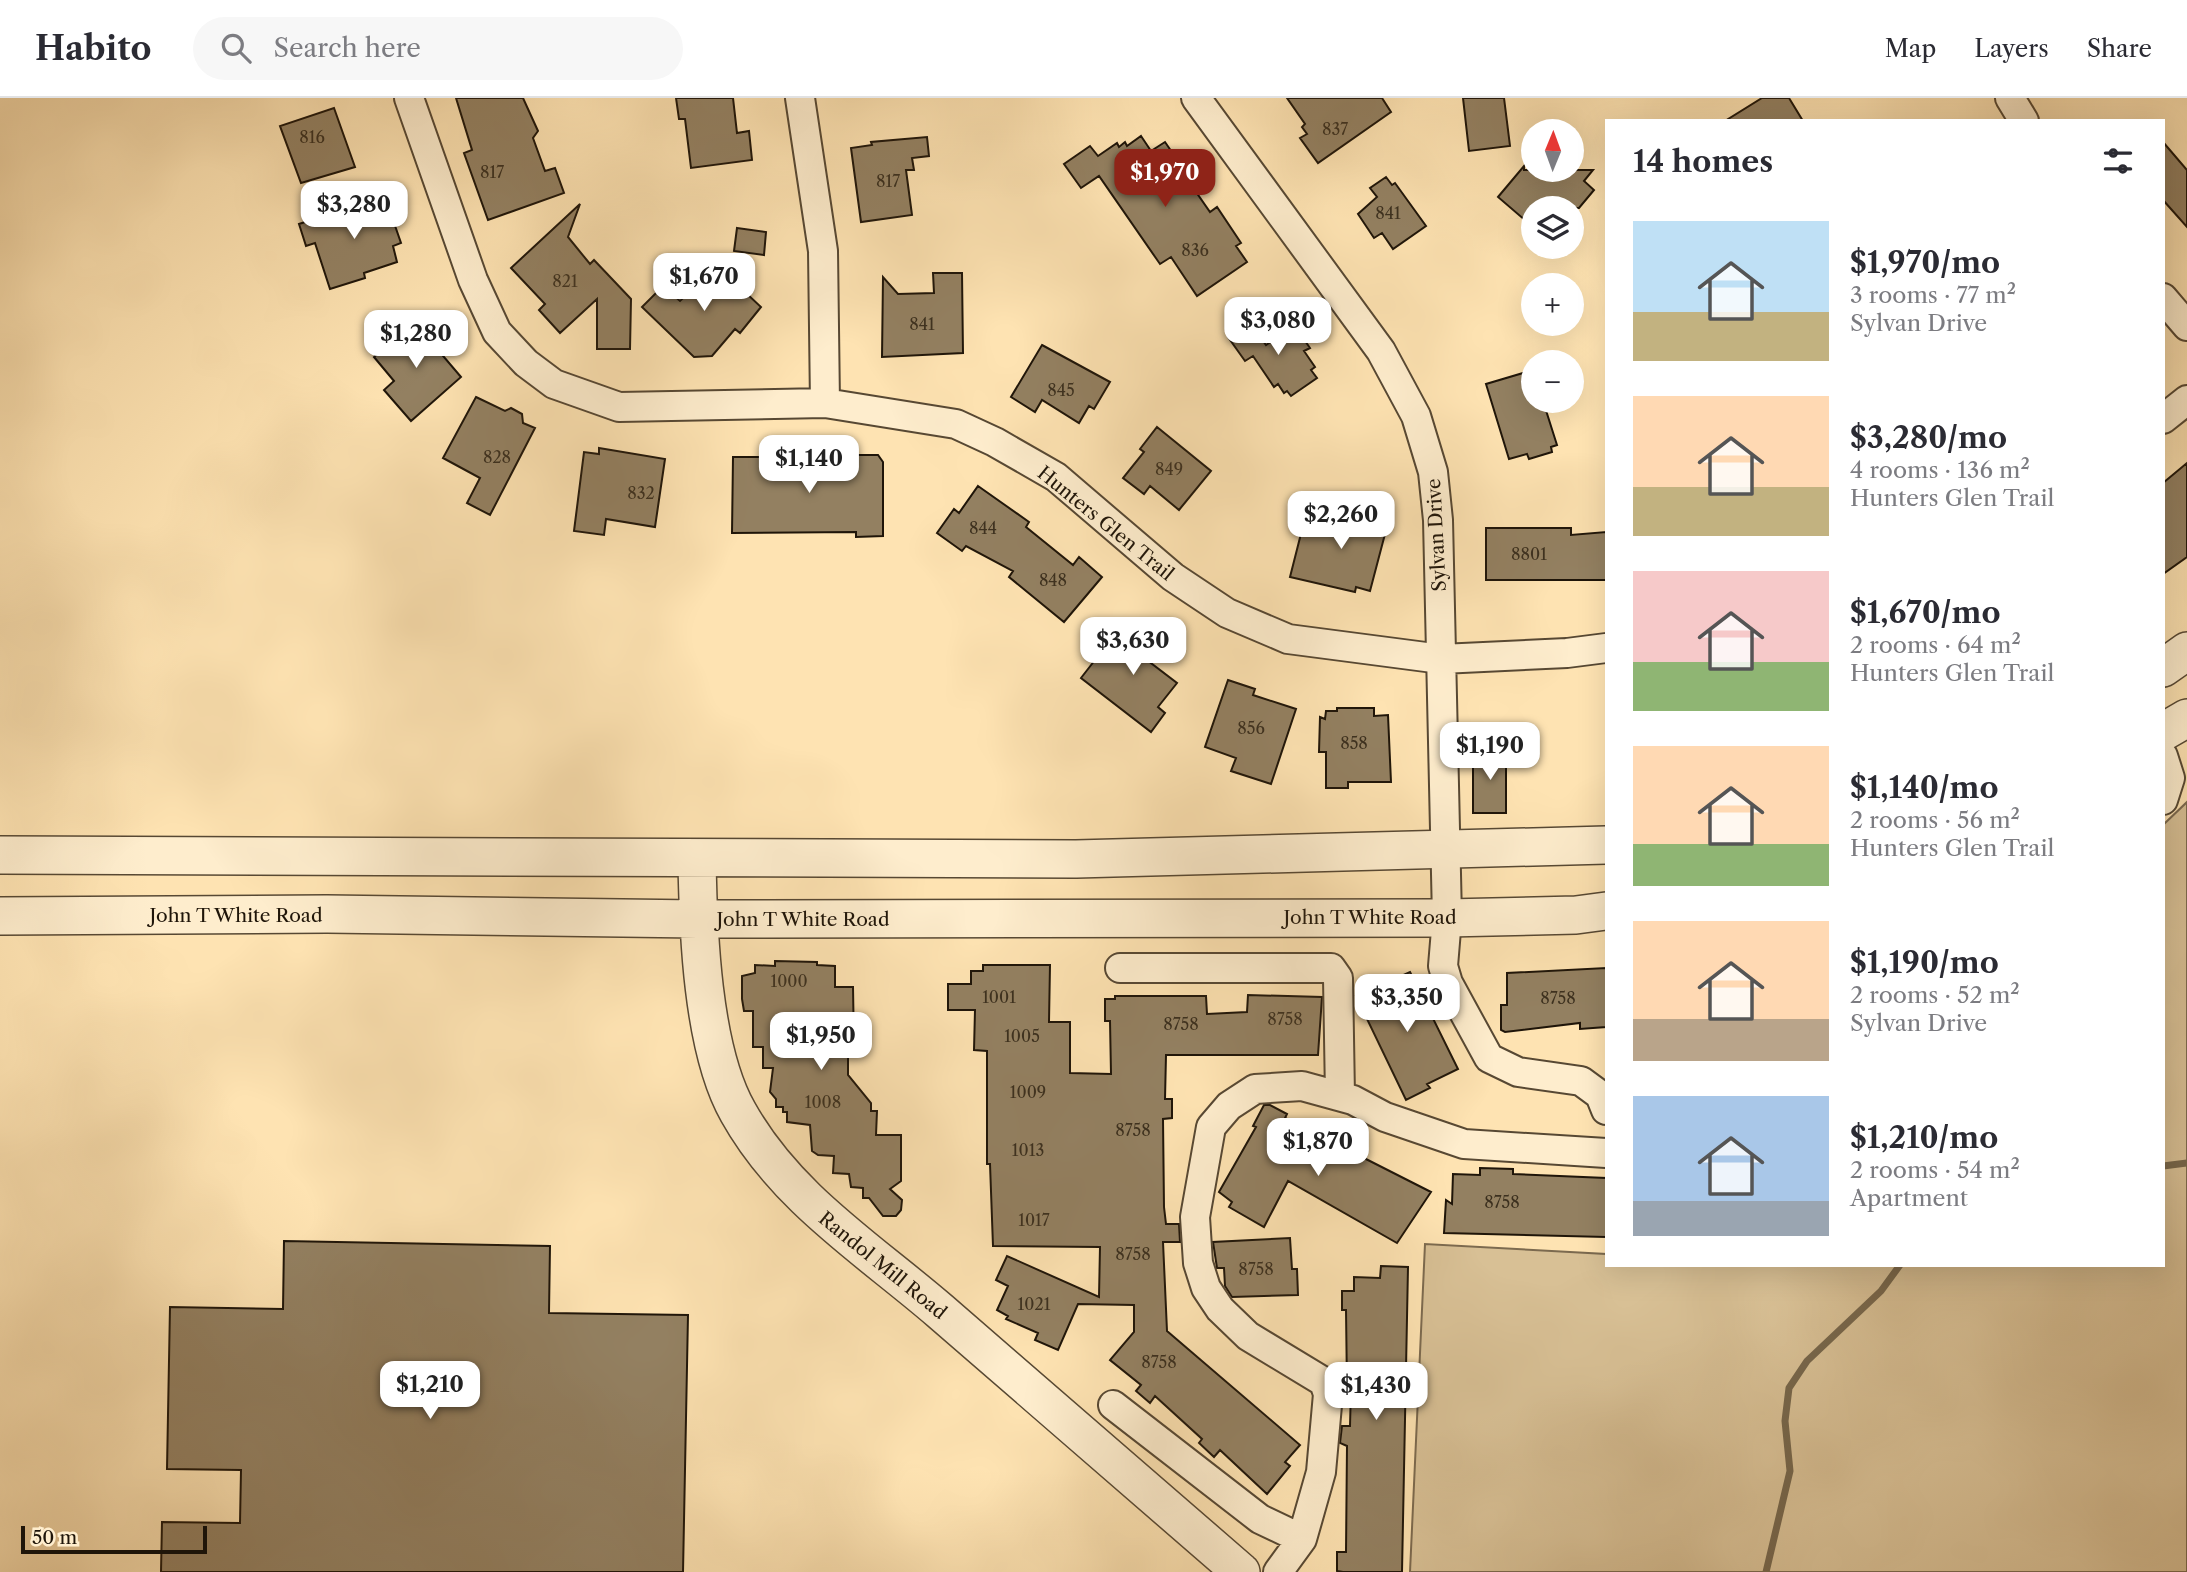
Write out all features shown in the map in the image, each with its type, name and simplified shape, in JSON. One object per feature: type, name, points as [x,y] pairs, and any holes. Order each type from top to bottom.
[{"type":"street","name":"Hunters Glen Trail","points":[[409,98],[473,280],[497,332],[526,363],[554,384],[619,407],[825,403],[956,424],[995,442],[1056,477],[1173,577],[1227,613],[1288,639],[1441,659],[1567,653],[1605,648]]},
{"type":"street","points":[[800,98],[823,251],[825,403]]},
{"type":"street","name":"Sylvan Drive","points":[[1196,98],[1381,351],[1416,416],[1435,484],[1447,918],[1443,966],[1448,983],[1489,1058],[1518,1072],[1581,1081],[1600,1095],[1605,1108]]},
{"type":"street","points":[[2010,98],[2023,119]]},
{"type":"street","points":[[2165,300],[2187,326]]},
{"type":"street","points":[[2165,417],[2187,400]]},
{"type":"street","points":[[2165,667],[2187,651]]},
{"type":"street","points":[[2165,731],[2187,718]]},
{"type":"street","points":[[2165,762],[2170,778],[2165,794]]},
{"type":"street","points":[[0,855],[1076,859],[1605,845]]},
{"type":"street","name":"Randol Mill Road","points":[[697,858],[698,919],[706,996],[722,1076],[738,1112],[775,1166],[822,1217],[938,1309],[1241,1572]]},
{"type":"street","name":"John T White Road","points":[[0,916],[327,914],[698,919],[1447,918],[1576,915],[1605,911]]},
{"type":"street","points":[[1120,968],[1331,968],[1338,978],[1340,1096]]},
{"type":"street","points":[[1278,1572],[1302,1539],[1321,1472],[1328,1394],[1324,1382],[1248,1336],[1220,1310],[1206,1288],[1198,1264],[1195,1216],[1211,1127],[1230,1106],[1255,1089],[1302,1086],[1340,1096],[1385,1118],[1464,1144],[1605,1153]]},
{"type":"street","points":[[1114,1405],[1260,1518],[1302,1539]]},
{"type":"shaded area","points":[[2187,802],[2187,1572],[1410,1572],[1425,1244],[1605,1254],[1605,1267],[2165,1267],[2165,823]]},
{"type":"building","points":[[456,98],[523,98],[538,131],[533,138],[545,171],[555,168],[564,193],[488,220],[464,153],[472,150]]},
{"type":"building","points":[[676,98],[733,98],[737,133],[749,131],[752,160],[691,168],[685,119],[679,119]]},
{"type":"building","points":[[1287,98],[1382,98],[1391,112],[1318,163],[1300,138],[1307,134],[1302,127],[1305,124]]},
{"type":"building","points":[[1463,98],[1504,98],[1510,146],[1469,151]]},
{"type":"building","points":[[1762,98],[1789,98],[1802,119],[1728,119]]},
{"type":"building","points":[[334,108],[355,167],[301,183],[280,126]]},
{"type":"building","points":[[1141,136],[1151,151],[1165,142],[1176,158],[1180,156],[1192,171],[1185,176],[1210,212],[1217,207],[1241,243],[1236,246],[1247,262],[1197,296],[1171,257],[1160,264],[1099,176],[1081,188],[1064,164],[1090,146],[1098,156],[1117,143],[1119,147],[1125,142],[1127,146]]},
{"type":"building","points":[[927,137],[929,156],[912,158],[914,170],[906,170],[912,215],[861,222],[851,148],[872,145],[871,142]]},
{"type":"building","points":[[2165,144],[2187,170],[2187,227],[2165,202]]},
{"type":"building","points":[[1521,170],[1521,182],[1584,181],[1594,190],[1584,202],[1584,196],[1521,196],[1521,217],[1498,197]]},
{"type":"building","points":[[1584,170],[1593,170],[1584,181]]},
{"type":"building","points":[[1386,177],[1392,185],[1395,183],[1426,226],[1393,249],[1382,233],[1374,238],[1358,214],[1377,197],[1370,188]]},
{"type":"building","points":[[385,197],[401,243],[393,246],[397,262],[364,273],[365,278],[330,289],[315,243],[306,246],[299,224]]},
{"type":"building","points":[[580,204],[568,237],[590,264],[594,260],[631,299],[630,349],[597,349],[597,299],[560,333],[539,310],[545,304],[511,268]]},
{"type":"building","points":[[737,228],[766,232],[764,255],[734,251]]},
{"type":"building","points":[[713,262],[761,307],[740,333],[735,329],[712,356],[694,357],[642,307],[663,286],[680,301],[704,278],[704,273]]},
{"type":"building","points":[[933,273],[962,273],[963,353],[882,357],[883,277],[898,294],[934,293]]},
{"type":"building","points":[[418,319],[436,340],[432,343],[461,377],[411,421],[384,390],[394,381],[374,357]]},
{"type":"building","points":[[1250,322],[1266,345],[1294,325],[1310,348],[1304,351],[1315,367],[1311,370],[1317,378],[1291,396],[1287,391],[1284,393],[1278,384],[1274,387],[1253,356],[1245,361],[1228,337]]},
{"type":"building","points":[[1042,345],[1110,382],[1094,409],[1089,406],[1079,423],[1042,400],[1035,412],[1011,397]]},
{"type":"building","points":[[1521,374],[1521,413],[1547,413],[1557,445],[1551,447],[1552,452],[1529,459],[1527,454],[1509,459],[1486,384]]},
{"type":"building","points":[[476,397],[505,411],[511,408],[522,414],[523,423],[535,428],[490,515],[467,503],[480,478],[443,458]]},
{"type":"building","points":[[1157,427],[1211,471],[1179,510],[1150,486],[1144,494],[1123,478],[1144,452],[1140,449]]},
{"type":"building","points":[[599,448],[665,459],[655,527],[606,519],[604,535],[574,531],[584,452],[599,454]]},
{"type":"building","points":[[878,455],[883,462],[883,536],[856,537],[856,532],[732,533],[733,457]]},
{"type":"building","points":[[2187,463],[2187,557],[2165,573],[2165,481]]},
{"type":"building","points":[[978,486],[1029,522],[1026,527],[1073,565],[1079,557],[1102,577],[1064,622],[1009,577],[1013,571],[966,546],[962,551],[937,533],[954,509],[959,513]]},
{"type":"building","points":[[1362,508],[1390,515],[1370,591],[1356,587],[1355,592],[1290,577],[1306,514],[1357,526]]},
{"type":"building","points":[[1486,528],[1571,528],[1571,535],[1605,532],[1605,580],[1486,580]]},
{"type":"building","points":[[1140,621],[1163,639],[1147,660],[1177,683],[1158,707],[1165,713],[1151,732],[1081,678],[1102,651],[1105,653],[1108,650],[1113,654]]},
{"type":"building","points":[[1228,680],[1255,689],[1253,695],[1296,709],[1271,784],[1231,771],[1236,758],[1205,747]]},
{"type":"building","points":[[1337,708],[1374,708],[1374,716],[1388,715],[1391,782],[1348,782],[1348,788],[1326,788],[1326,752],[1319,752],[1320,717],[1325,719],[1326,711],[1337,711]]},
{"type":"building","points":[[1506,750],[1506,813],[1473,813],[1473,751]]},
{"type":"building","points":[[775,961],[817,962],[817,965],[835,966],[835,987],[853,987],[854,1047],[848,1047],[848,1075],[871,1103],[871,1111],[877,1111],[876,1135],[901,1135],[901,1181],[890,1189],[902,1200],[901,1210],[896,1216],[883,1216],[869,1198],[863,1198],[863,1188],[851,1187],[849,1174],[833,1173],[834,1156],[818,1155],[812,1151],[810,1125],[787,1122],[787,1112],[783,1112],[783,1107],[776,1107],[776,1099],[770,1092],[773,1068],[763,1068],[763,1047],[753,1047],[753,1011],[744,1011],[742,999],[742,976],[755,973],[755,965],[775,966]]},
{"type":"building","points":[[983,965],[1050,965],[1049,1022],[1070,1022],[1070,1073],[1111,1074],[1110,1021],[1105,1021],[1105,999],[1115,999],[1115,996],[1206,996],[1207,1014],[1247,1012],[1248,995],[1322,997],[1318,1055],[1166,1055],[1165,1099],[1172,1099],[1172,1118],[1163,1119],[1164,1207],[1166,1224],[1179,1224],[1180,1242],[1163,1242],[1167,1331],[1300,1445],[1285,1462],[1290,1466],[1267,1494],[1220,1450],[1214,1457],[1199,1443],[1202,1439],[1155,1396],[1150,1403],[1136,1391],[1141,1385],[1110,1360],[1134,1332],[1134,1305],[1078,1304],[1058,1350],[1035,1340],[1038,1333],[1006,1319],[1008,1316],[997,1310],[1008,1286],[996,1280],[1007,1256],[1099,1297],[1100,1247],[993,1246],[990,1164],[987,1164],[987,1051],[974,1050],[975,1010],[948,1010],[948,984],[971,984],[971,971],[983,971]]},
{"type":"building","points":[[1605,968],[1605,1027],[1580,1029],[1580,1023],[1505,1032],[1501,1030],[1501,1005],[1507,1005],[1507,973]]},
{"type":"building","points":[[1410,972],[1458,1069],[1427,1084],[1430,1088],[1406,1100],[1356,996]]},
{"type":"building","points":[[1264,1105],[1270,1105],[1287,1114],[1285,1118],[1431,1192],[1397,1243],[1288,1181],[1264,1227],[1229,1207],[1232,1202],[1219,1192],[1256,1127],[1253,1126]]},
{"type":"building","points":[[1480,1168],[1513,1169],[1513,1174],[1605,1178],[1605,1237],[1444,1233],[1446,1200],[1452,1204],[1453,1174],[1480,1175]]},
{"type":"building","points":[[1290,1238],[1292,1269],[1297,1269],[1298,1295],[1232,1297],[1225,1286],[1224,1268],[1217,1268],[1213,1242]]},
{"type":"building","points":[[284,1241],[550,1246],[549,1313],[688,1315],[683,1572],[161,1572],[162,1522],[240,1523],[241,1470],[167,1469],[170,1307],[283,1309]]},
{"type":"building","points":[[1381,1266],[1408,1267],[1402,1572],[1343,1572],[1337,1571],[1337,1552],[1346,1552],[1347,1446],[1340,1443],[1342,1426],[1350,1426],[1351,1388],[1347,1388],[1346,1310],[1342,1310],[1342,1291],[1354,1291],[1354,1277],[1380,1278]]},
{"type":"waterway","points":[[2165,1166],[2187,1163]]},
{"type":"waterway","points":[[1766,1572],[1790,1471],[1785,1421],[1789,1388],[1807,1361],[1881,1291],[1899,1267]]}]
